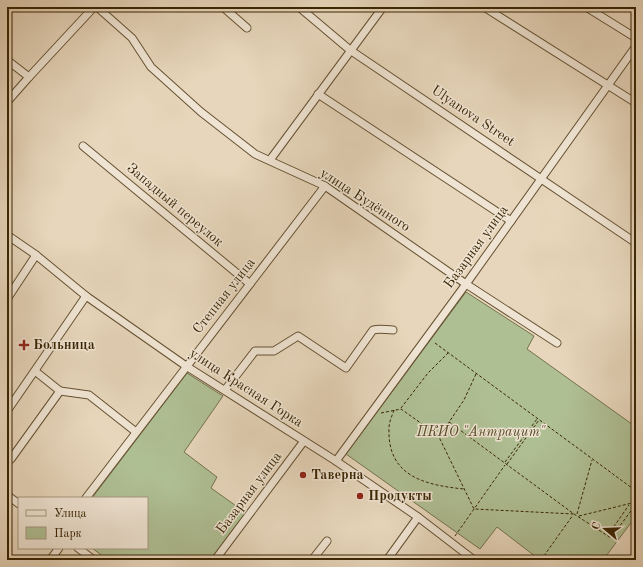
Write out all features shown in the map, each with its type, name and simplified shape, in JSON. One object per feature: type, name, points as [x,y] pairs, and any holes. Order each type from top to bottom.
[{"type":"street","points":[[7,102],[94,7]]},
{"type":"street","name":"улица Будённого","points":[[97,7],[132,38],[150,67],[201,112],[255,154],[325,186],[466,284],[557,343]]},
{"type":"street","points":[[223,7],[247,28]]},
{"type":"street","name":"Ulyanova Street","points":[[299,7],[350,50],[636,243]]},
{"type":"street","points":[[270,160],[383,7]]},
{"type":"street","points":[[484,7],[636,103]]},
{"type":"street","points":[[586,7],[636,38]]},
{"type":"street","name":"Базарная улица","points":[[336,461],[466,284],[607,84],[636,46]]},
{"type":"street","points":[[7,60],[29,77]]},
{"type":"street","points":[[318,94],[511,221]]},
{"type":"street","name":"Западный переулок","points":[[83,146],[250,284]]},
{"type":"street","name":"Степная улица","points":[[87,497],[325,186]]},
{"type":"street","name":"улица Красная Горка","points":[[7,235],[36,255],[86,296],[186,366],[336,461],[418,517],[474,560]]},
{"type":"street","points":[[7,299],[36,255]]},
{"type":"street","points":[[7,410],[86,296]]},
{"type":"street","points":[[225,390],[255,351],[274,351],[298,336],[346,368],[373,330],[379,328],[393,330]]},
{"type":"street","points":[[35,371],[60,391],[89,395],[136,432]]},
{"type":"street","points":[[7,456],[11,458],[60,391]]},
{"type":"street","name":"Базарная улица","points":[[215,560],[304,441]]},
{"type":"street","points":[[7,495],[18,503]]},
{"type":"street","points":[[387,560],[418,517]]},
{"type":"street","points":[[312,560],[326,541]]},
{"type":"street","points":[[50,560],[58,549]]},
{"type":"street","points":[[79,549],[94,560]]},
{"type":"path","points":[[435,343],[636,492]]},
{"type":"path","points":[[401,409],[428,373],[448,353]]},
{"type":"path","points":[[439,437],[464,400],[476,374]]},
{"type":"path","points":[[370,415],[401,409],[439,437],[474,509]]},
{"type":"path","points":[[394,410],[388,427],[390,448],[398,465],[411,476],[426,482],[449,488],[465,489]]},
{"type":"path","points":[[453,538],[537,418]]},
{"type":"path","points":[[506,464],[539,420]]},
{"type":"path","points":[[449,422],[574,514],[611,538],[636,503]]},
{"type":"path","points":[[577,516],[592,459]]},
{"type":"path","points":[[577,516],[636,503]]},
{"type":"path","points":[[607,536],[629,504]]},
{"type":"path","points":[[474,509],[574,514]]},
{"type":"path","points":[[541,560],[574,514]]},
{"type":"green space","name":"ПКИО \"Антрацит\"","points":[[466,292],[534,336],[527,349],[636,427],[636,516],[603,560],[540,560],[497,527],[480,549],[346,454]]},
{"type":"green space","points":[[187,373],[223,396],[184,452],[217,477],[211,488],[246,513],[210,560],[108,560],[93,549],[148,549],[148,497],[93,497]]},
{"type":"place","name":"Больница","points":[[24,345]]},
{"type":"place","name":"Таверна","points":[[303,475]]},
{"type":"place","name":"Продукты","points":[[360,496]]}]
